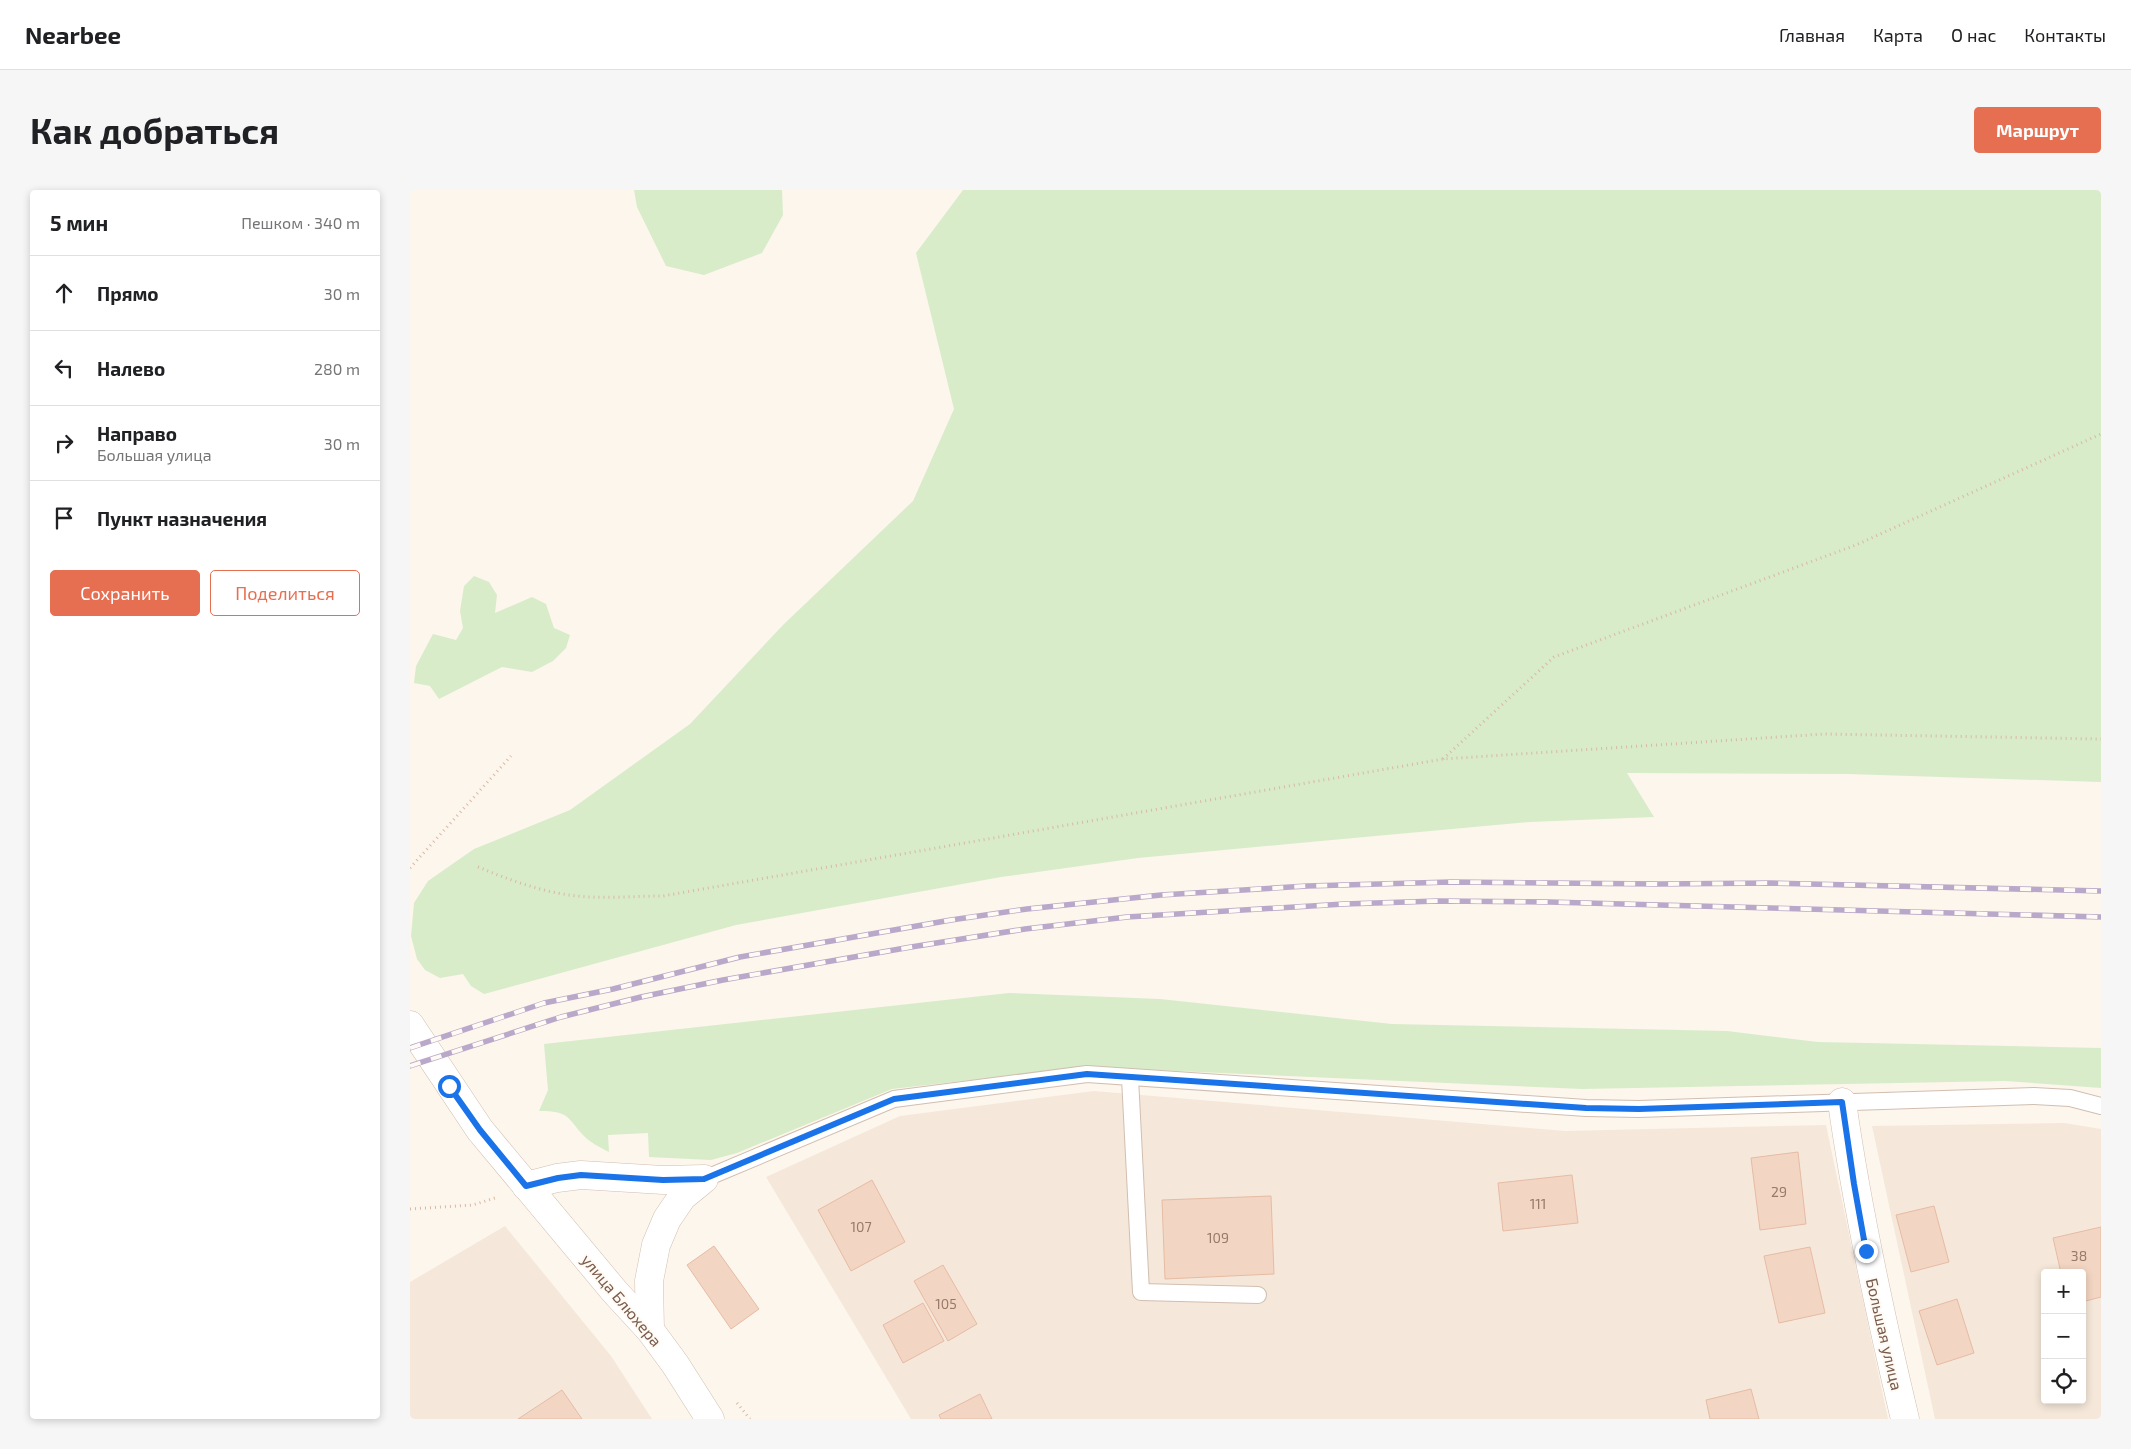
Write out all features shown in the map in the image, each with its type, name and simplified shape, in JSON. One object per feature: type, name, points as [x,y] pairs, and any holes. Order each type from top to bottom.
[{"type":"street","name":"улица Блюхера","points":[[410,1026],[480,1130],[615,1292],[650,1330],[675,1364],[710,1419]]},
{"type":"street","name":"Большая улица","points":[[1842,1102],[1866,1251],[1905,1419]]},
{"type":"street","points":[[526,1186],[558,1178],[581,1175],[663,1180],[704,1179]]},
{"type":"street","points":[[650,1330],[649,1281],[656,1245],[667,1219],[682,1197],[704,1179]]},
{"type":"lane","points":[[704,1179],[894,1099],[1087,1074],[1586,1108],[1639,1109],[2034,1096],[2070,1098],[2101,1106]]},
{"type":"lane","points":[[1130,1078],[1141,1292],[1258,1295]]},
{"type":"path","points":[[1442,760],[1554,657],[1856,545],[2101,434]]},
{"type":"path","points":[[478,867],[516,883],[563,894],[604,897],[664,896],[1442,760],[1824,734],[2101,739]]},
{"type":"path","points":[[410,868],[511,756]]},
{"type":"path","points":[[410,1209],[473,1204],[526,1186]]},
{"type":"shaded area","points":[[1094,1091],[1565,1131],[1826,1125],[1888,1419],[911,1419],[766,1177],[900,1116]]},
{"type":"shaded area","points":[[2064,1123],[2101,1129],[2101,1419],[1935,1419],[1872,1126]]},
{"type":"shaded area","points":[[505,1226],[611,1356],[652,1419],[410,1419],[410,1282]]},
{"type":"green space","points":[[634,190],[782,190],[783,215],[762,253],[704,275],[666,266],[637,207]]},
{"type":"green space","points":[[963,190],[2101,190],[2101,782],[1848,774],[1627,773],[1654,817],[1530,822],[1321,841],[1138,858],[1001,877],[736,925],[484,994],[471,986],[463,974],[440,978],[425,970],[417,959],[411,936],[414,903],[428,881],[474,849],[570,810],[690,724],[783,625],[913,501],[954,409],[916,253]]},
{"type":"green space","points":[[474,576],[489,582],[497,595],[495,613],[532,597],[546,604],[554,628],[570,635],[566,648],[553,661],[532,672],[502,667],[439,699],[430,686],[414,683],[416,666],[433,634],[456,640],[463,628],[460,611],[464,586]]},
{"type":"green space","points":[[1009,993],[1160,999],[1392,1024],[1727,1031],[1818,1042],[2101,1048],[2101,1088],[2005,1081],[1582,1089],[1085,1067],[892,1089],[737,1153],[711,1160],[649,1157],[648,1133],[608,1135],[609,1152],[587,1139],[566,1116],[557,1112],[539,1111],[548,1090],[544,1044]]},
{"type":"building","points":[[1798,1152],[1806,1224],[1760,1230],[1751,1158]]},
{"type":"building","points":[[1572,1175],[1578,1223],[1503,1231],[1498,1183]]},
{"type":"building","points":[[872,1180],[905,1242],[851,1271],[818,1210]]},
{"type":"building","points":[[1271,1196],[1274,1274],[1165,1279],[1162,1200]]},
{"type":"building","points":[[1934,1206],[1949,1262],[1911,1272],[1896,1215]]},
{"type":"building","points":[[2101,1227],[2101,1297],[2086,1301],[2086,1269],[2060,1269],[2053,1238]]},
{"type":"building","points":[[714,1246],[759,1309],[731,1329],[687,1265]]},
{"type":"building","points":[[1810,1247],[1825,1313],[1779,1323],[1764,1256]]},
{"type":"building","points":[[943,1265],[977,1324],[948,1341],[914,1281]]},
{"type":"building","points":[[1957,1299],[1974,1353],[1937,1365],[1919,1311]]},
{"type":"building","points":[[923,1303],[944,1341],[903,1363],[883,1325]]},
{"type":"building","points":[[1751,1389],[1759,1419],[1710,1419],[1706,1400]]},
{"type":"building","points":[[562,1390],[582,1419],[518,1419]]},
{"type":"building","points":[[980,1394],[992,1419],[941,1419],[939,1415]]},
{"type":"railway","points":[[410,1048],[544,1003],[613,989],[740,957],[951,920],[1027,909],[1161,895],[1307,886],[1451,882],[1771,883],[2101,891]]},
{"type":"railway","points":[[410,1066],[561,1017],[641,997],[723,980],[911,947],[1025,929],[1127,917],[1344,904],[1438,901],[1549,902],[2101,917]]},
{"type":"route","points":[[449,1086],[480,1130],[526,1186],[558,1178],[581,1175],[663,1180],[704,1179],[894,1099],[1087,1074],[1586,1108],[1639,1109],[1842,1102],[1866,1251]]}]
